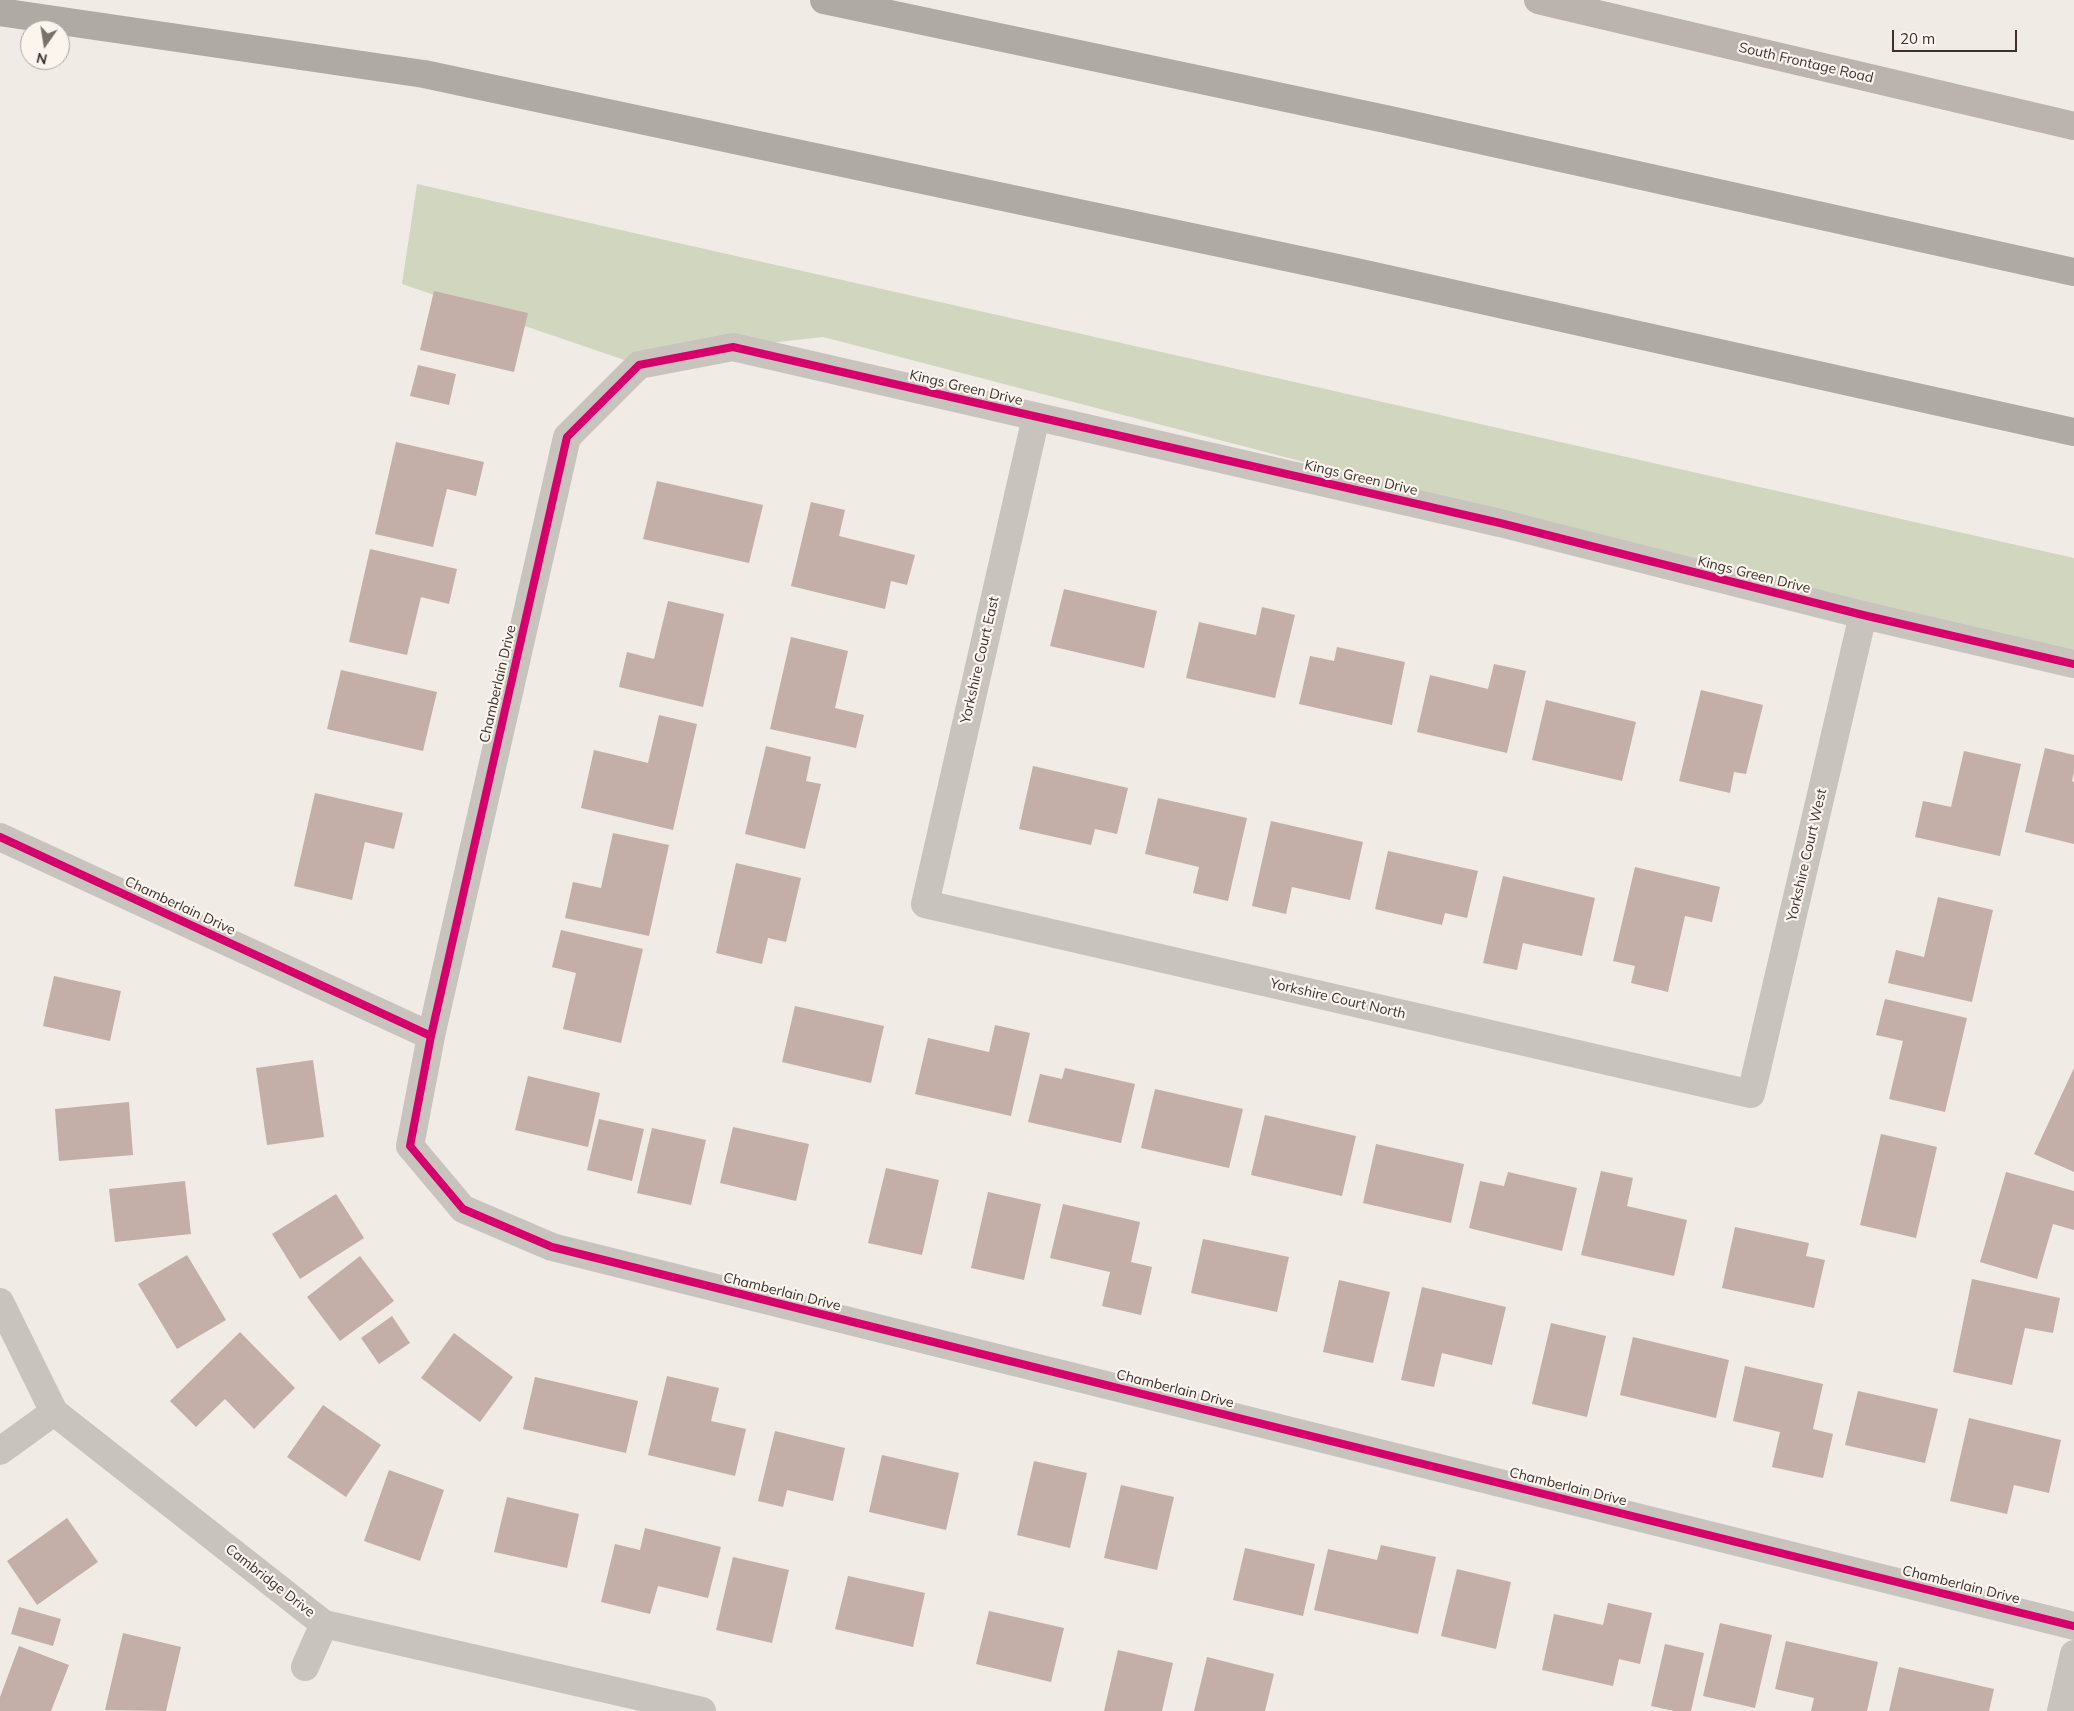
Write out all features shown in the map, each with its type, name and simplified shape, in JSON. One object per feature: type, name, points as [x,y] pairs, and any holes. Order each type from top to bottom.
[{"type":"highway","points":[[824,0],[1390,120],[2074,272]]},
{"type":"highway","points":[[0,12],[424,74],[1356,272],[2074,432]]},
{"type":"main road","name":"South Frontage Road","points":[[1538,0],[2074,126]]},
{"type":"street","name":"Kings Green Drive","points":[[639,365],[733,347],[1500,523],[1864,615],[2074,664]]},
{"type":"street","name":"Chamberlain Drive","points":[[639,365],[567,437],[430,1036],[410,1146],[463,1209],[552,1248],[2074,1626]]},
{"type":"street","name":"Yorkshire Court East","points":[[925,904],[1036,417]]},
{"type":"street","name":"Yorkshire Court West","points":[[1751,1094],[1864,615]]},
{"type":"street","name":"Chamberlain Drive","points":[[0,837],[430,1036]]},
{"type":"street","name":"Yorkshire Court North","points":[[925,904],[1751,1094]]},
{"type":"street","name":"Cambridge Drive","points":[[0,1302],[54,1412],[324,1624],[702,1711]]},
{"type":"street","points":[[0,1451],[54,1412]]},
{"type":"street","points":[[305,1667],[324,1624]]},
{"type":"street","points":[[2061,1711],[2074,1654]]},
{"type":"green space","points":[[417,184],[2074,558],[2074,662],[823,337],[733,347],[639,365],[402,284]]},
{"type":"building","points":[[434,291],[528,313],[514,372],[420,350]]},
{"type":"building","points":[[418,365],[456,374],[449,405],[410,396]]},
{"type":"building","points":[[396,442],[484,462],[476,496],[447,489],[433,547],[375,534]]},
{"type":"building","points":[[657,481],[763,505],[749,563],[643,539]]},
{"type":"building","points":[[811,502],[845,510],[839,536],[915,555],[907,585],[891,581],[885,609],[791,586]]},
{"type":"building","points":[[370,549],[457,569],[449,604],[421,597],[407,655],[349,642]]},
{"type":"building","points":[[1064,589],[1157,611],[1144,668],[1050,646]]},
{"type":"building","points":[[668,601],[724,614],[703,707],[619,687],[627,652],[654,659]]},
{"type":"building","points":[[1262,607],[1295,615],[1275,698],[1186,678],[1199,622],[1256,635]]},
{"type":"building","points":[[791,637],[848,651],[835,708],[864,715],[856,748],[770,729]]},
{"type":"building","points":[[1337,647],[1405,662],[1392,725],[1299,704],[1310,656],[1334,661]]},
{"type":"building","points":[[1494,664],[1526,671],[1507,753],[1417,732],[1430,675],[1488,689]]},
{"type":"building","points":[[341,670],[437,692],[423,751],[327,729]]},
{"type":"building","points":[[1701,690],[1763,705],[1746,774],[1734,772],[1730,793],[1679,781]]},
{"type":"building","points":[[1546,700],[1636,722],[1622,781],[1532,760]]},
{"type":"building","points":[[659,715],[697,724],[673,830],[581,808],[594,750],[648,763]]},
{"type":"building","points":[[766,746],[811,757],[806,781],[821,784],[805,849],[745,834]]},
{"type":"building","points":[[2045,748],[2074,755],[2072,781],[2074,782],[2074,844],[2025,832]]},
{"type":"building","points":[[1964,751],[2021,764],[2000,856],[1915,837],[1923,801],[1951,807]]},
{"type":"building","points":[[1033,766],[1128,788],[1117,834],[1095,829],[1091,845],[1019,829]]},
{"type":"building","points":[[315,793],[403,813],[394,849],[365,842],[352,900],[294,886]]},
{"type":"building","points":[[1158,798],[1247,818],[1228,901],[1193,893],[1199,867],[1145,854]]},
{"type":"building","points":[[1271,821],[1363,842],[1350,900],[1292,887],[1286,914],[1252,906]]},
{"type":"building","points":[[613,833],[669,845],[649,936],[565,918],[573,882],[601,888]]},
{"type":"building","points":[[1388,851],[1478,871],[1467,918],[1445,913],[1442,925],[1375,909]]},
{"type":"building","points":[[736,863],[801,878],[786,942],[768,938],[762,964],[716,953]]},
{"type":"building","points":[[1635,867],[1720,887],[1712,922],[1685,916],[1668,992],[1631,983],[1635,966],[1613,961]]},
{"type":"building","points":[[1503,876],[1595,898],[1582,956],[1523,943],[1517,970],[1483,963]]},
{"type":"building","points":[[1938,897],[1993,910],[1972,1002],[1888,983],[1896,950],[1924,957]]},
{"type":"building","points":[[561,930],[643,949],[621,1043],[563,1029],[576,973],[552,967]]},
{"type":"building","points":[[54,976],[121,991],[110,1041],[43,1026]]},
{"type":"building","points":[[1885,999],[1967,1018],[1945,1112],[1889,1099],[1903,1041],[1876,1035]]},
{"type":"building","points":[[795,1006],[884,1026],[871,1083],[782,1062]]},
{"type":"building","points":[[995,1025],[1030,1033],[1011,1116],[915,1094],[928,1038],[989,1052]]},
{"type":"building","points":[[313,1060],[324,1137],[267,1145],[256,1068]]},
{"type":"building","points":[[1065,1068],[1135,1084],[1121,1143],[1028,1122],[1040,1074],[1062,1079]]},
{"type":"building","points":[[2074,1068],[2074,1172],[2034,1154]]},
{"type":"building","points":[[528,1076],[600,1093],[588,1147],[515,1130]]},
{"type":"building","points":[[1155,1089],[1243,1109],[1229,1168],[1141,1148]]},
{"type":"building","points":[[129,1102],[133,1155],[59,1161],[55,1109]]},
{"type":"building","points":[[1265,1115],[1356,1136],[1342,1196],[1251,1175]]},
{"type":"building","points":[[599,1119],[644,1129],[632,1181],[587,1170]]},
{"type":"building","points":[[733,1127],[809,1144],[796,1201],[720,1183]]},
{"type":"building","points":[[652,1128],[706,1140],[691,1205],[637,1193]]},
{"type":"building","points":[[1881,1134],[1937,1147],[1916,1238],[1860,1225]]},
{"type":"building","points":[[1376,1144],[1464,1164],[1451,1223],[1363,1203]]},
{"type":"building","points":[[886,1168],[939,1180],[922,1255],[868,1243]]},
{"type":"building","points":[[1601,1171],[1633,1178],[1627,1206],[1687,1220],[1674,1276],[1581,1255]]},
{"type":"building","points":[[1508,1172],[1577,1188],[1562,1251],[1469,1228],[1480,1181],[1504,1186]]},
{"type":"building","points":[[2006,1172],[2074,1191],[2074,1230],[2053,1224],[2037,1279],[1980,1262]]},
{"type":"building","points":[[185,1181],[191,1234],[115,1242],[109,1189]]},
{"type":"building","points":[[988,1192],[1041,1204],[1024,1280],[971,1268]]},
{"type":"building","points":[[336,1194],[364,1238],[300,1279],[272,1234]]},
{"type":"building","points":[[1063,1204],[1140,1222],[1131,1262],[1152,1267],[1141,1315],[1102,1306],[1110,1272],[1050,1258]]},
{"type":"building","points":[[1735,1227],[1809,1243],[1806,1256],[1825,1260],[1814,1308],[1722,1288]]},
{"type":"building","points":[[1203,1239],[1289,1257],[1277,1312],[1191,1293]]},
{"type":"building","points":[[187,1255],[226,1320],[177,1349],[138,1284]]},
{"type":"building","points":[[360,1256],[394,1301],[340,1341],[307,1297]]},
{"type":"building","points":[[1972,1279],[2060,1298],[2053,1333],[2025,1328],[2012,1385],[1953,1372]]},
{"type":"building","points":[[1339,1280],[1390,1292],[1373,1363],[1323,1352]]},
{"type":"building","points":[[1422,1287],[1506,1307],[1492,1365],[1442,1353],[1434,1387],[1401,1380]]},
{"type":"building","points":[[392,1316],[410,1343],[379,1364],[361,1338]]},
{"type":"building","points":[[1551,1323],[1606,1336],[1587,1417],[1532,1404]]},
{"type":"building","points":[[240,1332],[295,1388],[254,1429],[225,1399],[196,1427],[170,1401]]},
{"type":"building","points":[[454,1333],[513,1377],[480,1422],[421,1378]]},
{"type":"building","points":[[1633,1337],[1729,1360],[1716,1418],[1620,1395]]},
{"type":"building","points":[[1745,1366],[1823,1384],[1813,1429],[1833,1434],[1823,1478],[1772,1467],[1780,1432],[1733,1421]]},
{"type":"building","points":[[667,1376],[719,1388],[711,1421],[746,1429],[735,1476],[648,1455]]},
{"type":"building","points":[[535,1377],[638,1401],[626,1453],[523,1429]]},
{"type":"building","points":[[1858,1391],[1938,1409],[1925,1463],[1845,1445]]},
{"type":"building","points":[[323,1405],[381,1445],[346,1497],[287,1457]]},
{"type":"building","points":[[1969,1418],[2061,1440],[2049,1493],[2014,1485],[2007,1514],[1950,1501]]},
{"type":"building","points":[[775,1431],[845,1448],[833,1501],[787,1490],[783,1507],[758,1501]]},
{"type":"building","points":[[882,1455],[959,1473],[946,1530],[869,1512]]},
{"type":"building","points":[[1034,1461],[1087,1473],[1070,1548],[1017,1535]]},
{"type":"building","points":[[389,1470],[444,1490],[420,1561],[364,1541]]},
{"type":"building","points":[[1121,1485],[1174,1497],[1157,1570],[1104,1558]]},
{"type":"building","points":[[507,1497],[579,1514],[567,1568],[494,1552]]},
{"type":"building","points":[[67,1518],[98,1562],[37,1605],[7,1561]]},
{"type":"building","points":[[645,1528],[721,1547],[708,1598],[658,1586],[650,1614],[601,1602],[615,1544],[640,1550]]},
{"type":"building","points":[[1381,1545],[1436,1557],[1418,1634],[1314,1610],[1328,1549],[1377,1560]]},
{"type":"building","points":[[1245,1548],[1315,1564],[1303,1616],[1233,1600]]},
{"type":"building","points":[[733,1557],[789,1570],[772,1643],[716,1630]]},
{"type":"building","points":[[1457,1569],[1511,1582],[1496,1649],[1441,1636]]},
{"type":"building","points":[[848,1576],[925,1593],[913,1647],[835,1629]]},
{"type":"building","points":[[1608,1603],[1652,1613],[1640,1664],[1619,1659],[1613,1686],[1542,1670],[1554,1614],[1603,1625]]},
{"type":"building","points":[[19,1607],[61,1619],[53,1646],[11,1634]]},
{"type":"building","points":[[989,1611],[1064,1628],[1051,1682],[976,1664]]},
{"type":"building","points":[[1720,1623],[1772,1635],[1755,1708],[1703,1696]]},
{"type":"building","points":[[123,1633],[181,1647],[166,1711],[105,1710]]},
{"type":"building","points":[[1786,1641],[1878,1662],[1867,1711],[1811,1711],[1814,1698],[1775,1689]]},
{"type":"building","points":[[1665,1644],[1704,1653],[1691,1711],[1674,1711],[1651,1706]]},
{"type":"building","points":[[19,1646],[69,1665],[51,1711],[0,1711],[0,1697]]},
{"type":"building","points":[[1118,1650],[1173,1663],[1162,1711],[1104,1711]]},
{"type":"building","points":[[1207,1657],[1274,1674],[1265,1711],[1194,1711]]},
{"type":"building","points":[[1899,1667],[1994,1689],[1989,1711],[1889,1711]]},
{"type":"cycle path","points":[[431,1036],[567,437],[639,365],[733,347],[1500,523],[1863,615],[2074,664]]},
{"type":"cycle path","points":[[0,837],[431,1036],[410,1146],[463,1209],[552,1247],[2074,1626]]}]
